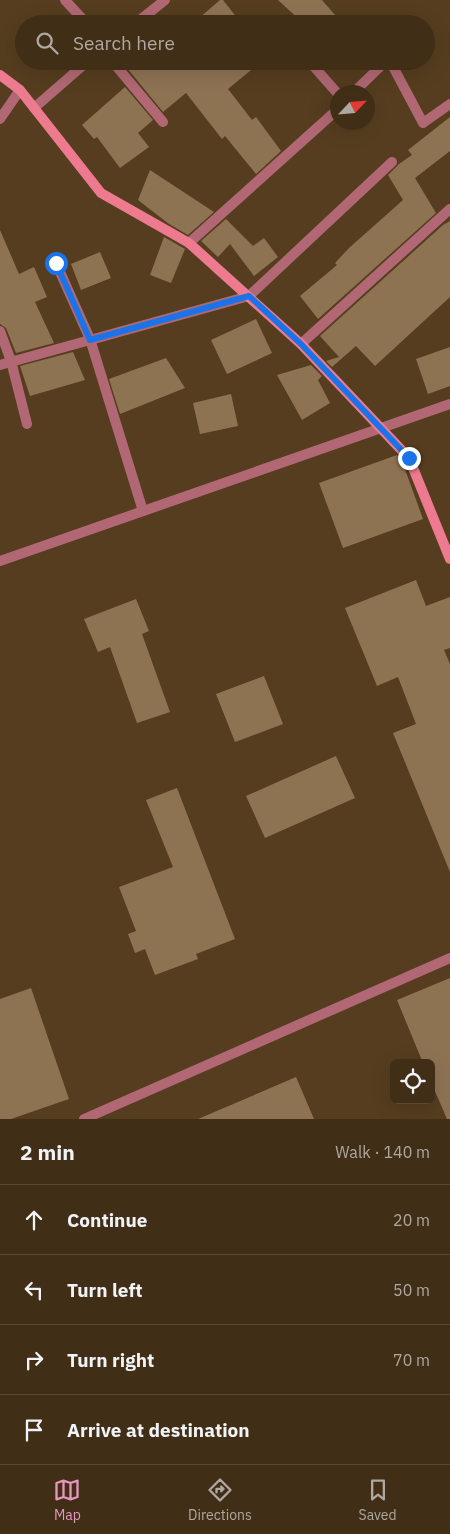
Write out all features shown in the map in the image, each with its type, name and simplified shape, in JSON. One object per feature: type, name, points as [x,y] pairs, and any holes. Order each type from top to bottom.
[{"type":"street","points":[[65,0],[79,15]]},
{"type":"street","points":[[146,15],[165,0]]},
{"type":"street","points":[[34,108],[78,70]]},
{"type":"street","points":[[120,70],[163,122]]},
{"type":"street","points":[[317,70],[330,85]]},
{"type":"street","points":[[362,85],[378,70]]},
{"type":"street","points":[[393,70],[423,123],[450,104]]},
{"type":"street","points":[[0,75],[20,90],[100,193],[190,244],[301,344],[409,458],[450,559]]},
{"type":"street","points":[[0,119],[20,90]]},
{"type":"street","points":[[190,244],[330,115]]},
{"type":"street","points":[[0,365],[249,296],[392,162]]},
{"type":"street","points":[[301,344],[450,209]]},
{"type":"street","points":[[56,263],[90,340],[143,511]]},
{"type":"street","points":[[0,331],[11,361],[27,424]]},
{"type":"street","points":[[0,562],[379,427],[450,404]]},
{"type":"street","points":[[84,1119],[450,958]]},
{"type":"building","points":[[220,0],[223,0],[235,15],[202,15]]},
{"type":"building","points":[[278,0],[322,0],[335,15],[294,15]]},
{"type":"building","points":[[129,70],[251,70],[228,89],[252,120],[256,117],[281,151],[256,174],[225,136],[222,139],[186,93],[163,112]]},
{"type":"building","points":[[125,87],[153,120],[138,133],[149,147],[120,168],[97,137],[94,139],[82,125]]},
{"type":"building","points":[[450,117],[450,151],[415,178],[436,213],[318,319],[300,296],[337,265],[335,263],[349,248],[403,200],[388,175],[412,155],[408,150]]},
{"type":"building","points":[[150,170],[214,212],[188,235],[169,224],[138,200]]},
{"type":"building","points":[[226,219],[253,246],[264,238],[278,257],[254,276],[230,244],[218,257],[201,241]]},
{"type":"building","points":[[450,221],[450,297],[375,366],[356,346],[332,367],[326,361],[339,357],[320,336],[443,225]]},
{"type":"building","points":[[0,230],[19,274],[34,267],[47,297],[35,302],[54,343],[16,353],[6,328],[0,324]]},
{"type":"building","points":[[164,237],[185,249],[171,283],[150,275]]},
{"type":"building","points":[[100,252],[111,278],[81,290],[71,264]]},
{"type":"building","points":[[256,319],[272,353],[227,374],[211,340]]},
{"type":"building","points":[[450,347],[450,386],[428,394],[416,359]]},
{"type":"building","points":[[73,352],[85,380],[30,396],[20,366]]},
{"type":"building","points":[[166,358],[185,388],[120,414],[109,379]]},
{"type":"building","points":[[311,365],[322,376],[318,380],[330,403],[302,420],[277,375]]},
{"type":"building","points":[[231,394],[238,426],[200,434],[193,403]]},
{"type":"building","points":[[397,455],[402,461],[423,519],[343,548],[319,483]]},
{"type":"building","points":[[416,580],[426,606],[450,597],[450,648],[444,650],[450,664],[450,872],[393,733],[416,724],[398,677],[377,686],[345,608]]},
{"type":"building","points":[[136,599],[149,631],[142,634],[170,712],[137,723],[110,647],[98,652],[84,619]]},
{"type":"building","points":[[264,676],[283,724],[235,742],[216,694]]},
{"type":"building","points":[[336,756],[355,798],[265,838],[246,796]]},
{"type":"building","points":[[177,788],[235,939],[196,954],[198,959],[155,975],[145,949],[135,953],[128,934],[136,931],[119,887],[173,867],[146,800]]},
{"type":"building","points":[[450,978],[450,1119],[447,1119],[435,1091],[435,1059],[421,1059],[397,1000]]},
{"type":"building","points":[[31,988],[69,1099],[11,1119],[0,1119],[0,999]]},
{"type":"building","points":[[296,1077],[314,1119],[198,1119]]},
{"type":"route","points":[[56,263],[90,340],[249,296],[301,344],[409,458]]}]
